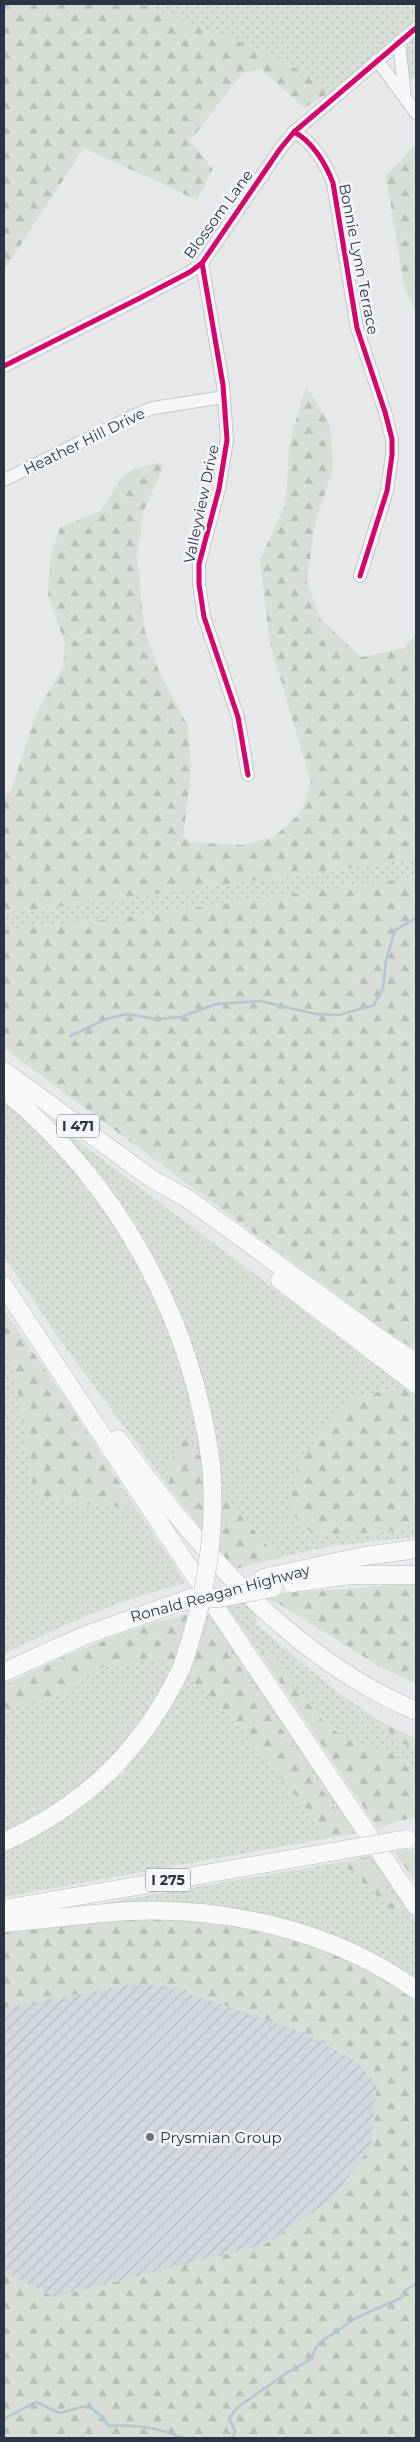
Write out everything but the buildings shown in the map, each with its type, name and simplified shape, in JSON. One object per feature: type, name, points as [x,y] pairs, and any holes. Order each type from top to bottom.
[{"type":"highway","name":"I 471","points":[[4,1072],[152,1179]]},
{"type":"highway","points":[[4,1090],[34,1115],[69,1152],[97,1186],[138,1247],[161,1292],[183,1344],[205,1425],[211,1464],[214,1506],[211,1545],[200,1613],[182,1666],[154,1719],[115,1767],[72,1804],[41,1824],[4,1842]]},
{"type":"highway","points":[[152,1179],[188,1199],[416,1363]]},
{"type":"highway","points":[[152,1179],[180,1205],[416,1384]]},
{"type":"highway","points":[[4,1286],[416,1906]]},
{"type":"highway","points":[[56,1364],[87,1397],[175,1514],[263,1611],[338,1668],[364,1685],[416,1711]]},
{"type":"highway","name":"Ronald Reagan Highway","points":[[4,1672],[86,1635],[163,1606],[191,1598],[267,1583],[364,1556],[416,1549]]},
{"type":"highway","points":[[191,1598],[210,1598],[267,1583],[352,1576],[416,1575]]},
{"type":"highway","name":"I 275","points":[[4,1909],[411,1838]]},
{"type":"highway","points":[[4,1923],[134,1911],[199,1913],[226,1916],[290,1931],[331,1945],[376,1966],[416,1990]]},
{"type":"street","name":"Blossom Lane","points":[[4,366],[142,297],[190,272],[202,263],[280,149],[294,132],[416,28]]},
{"type":"street","points":[[399,42],[405,98]]},
{"type":"street","points":[[377,60],[416,113]]},
{"type":"street","name":"Bonnie Lynn Terrace","points":[[294,132],[303,136],[325,166],[333,183],[357,328],[392,439],[392,455],[387,491],[360,576]]},
{"type":"street","name":"Valleyview Drive","points":[[202,263],[227,420],[226,461],[199,564],[199,584],[204,617],[238,717],[248,775]]},
{"type":"street","name":"Heather Hill Drive","points":[[4,480],[137,414],[153,408],[224,398]]},
{"type":"shaded area","points":[[131,1984],[168,1986],[306,2033],[356,2061],[377,2083],[371,2146],[332,2200],[264,2245],[54,2297],[4,2272],[4,2008]]},
{"type":"green space","points":[[4,4],[140,4],[273,55],[333,91],[304,108],[261,69],[242,73],[190,141],[213,169],[197,200],[84,148],[4,270]]},
{"type":"green space","points":[[140,4],[416,4],[416,24],[333,91],[273,55]]},
{"type":"green space","points":[[416,34],[416,79],[408,80],[407,48]]},
{"type":"green space","points":[[416,144],[416,312],[404,286],[386,176]]},
{"type":"green space","points":[[306,386],[330,424],[333,467],[314,529],[307,582],[321,620],[361,657],[405,648],[416,634],[416,859],[4,914],[4,798],[11,791],[37,712],[63,667],[65,643],[48,595],[51,554],[60,527],[101,511],[123,476],[137,468],[162,462],[163,467],[143,513],[137,555],[144,627],[159,671],[188,726],[191,774],[183,837],[191,842],[243,845],[274,837],[301,812],[311,783],[270,643],[260,560],[285,505],[290,441]]},
{"type":"green space","points":[[416,859],[416,877],[118,918],[4,930],[4,914]]},
{"type":"green space","points":[[416,877],[416,1350],[394,1337],[4,1048],[4,930],[118,918]]},
{"type":"green space","points":[[4,1098],[85,1178],[140,1259],[173,1331],[206,1464],[184,1435],[167,1470],[170,1489],[58,1337],[4,1257]]},
{"type":"green space","points":[[47,1118],[405,1387],[358,1396],[311,1532],[354,1534],[416,1529],[416,1537],[331,1546],[278,1558],[231,1504],[219,1486],[214,1425],[192,1350],[168,1283],[135,1228]]},
{"type":"green space","points":[[4,1310],[67,1401],[136,1508],[81,1504],[34,1494],[18,1392],[4,1335]]},
{"type":"green space","points":[[4,1335],[18,1392],[34,1494],[81,1504],[136,1508],[186,1583],[116,1604],[4,1654]]},
{"type":"green space","points":[[405,1387],[416,1396],[416,1529],[354,1534],[311,1532],[290,1512],[295,1473],[324,1425],[358,1396]]},
{"type":"green space","points":[[184,1435],[206,1464],[208,1537],[170,1489],[167,1470]]},
{"type":"green space","points":[[219,1486],[231,1504],[278,1558],[235,1569],[219,1551]]},
{"type":"green space","points":[[416,1585],[416,1684],[379,1666],[276,1602],[258,1595]]},
{"type":"green space","points":[[241,1599],[256,1616],[257,1625],[337,1692],[380,1721],[393,1737],[416,1751],[416,1774],[389,1751],[360,1746],[327,1726],[265,1650],[264,1659],[225,1603]]},
{"type":"green space","points":[[207,1612],[243,1662],[358,1834],[352,1834],[218,1634],[204,1621]]},
{"type":"green space","points":[[194,1613],[176,1668],[165,1659],[99,1668],[70,1689],[46,1702],[19,1705],[4,1713],[4,1685],[97,1643],[146,1625]]},
{"type":"green space","points":[[204,1621],[218,1634],[352,1834],[323,1839],[320,1826],[230,1715],[187,1676]]},
{"type":"green space","points":[[265,1650],[327,1726],[360,1746],[389,1751],[416,1774],[416,1817],[398,1821],[378,1829],[264,1659]]},
{"type":"green space","points":[[165,1659],[176,1668],[149,1714],[101,1772],[44,1815],[4,1834],[4,1713],[19,1705],[46,1702],[70,1689],[99,1668]]},
{"type":"green space","points":[[187,1676],[230,1715],[320,1826],[323,1839],[4,1897],[4,1848],[62,1820],[123,1773],[157,1729]]},
{"type":"green space","points":[[380,1721],[416,1739],[416,1751],[393,1737]]},
{"type":"green space","points":[[416,1848],[416,1884],[395,1852]]},
{"type":"green space","points":[[372,1855],[416,1920],[416,1984],[337,1940],[103,1907],[104,1903],[342,1862],[396,1914],[401,1909],[365,1857]]},
{"type":"green space","points":[[365,1857],[401,1909],[396,1914],[342,1862]]},
{"type":"green space","points":[[109,1919],[203,1919],[314,1945],[397,1985],[416,2001],[416,2438],[4,2438],[4,2272],[54,2297],[264,2245],[332,2200],[371,2146],[377,2083],[356,2061],[306,2033],[168,1986],[131,1984],[4,2008],[4,1928]]},
{"type":"waterway","points":[[70,1036],[106,1019],[127,1014],[157,1019],[181,1017],[216,1004],[260,1001],[316,1014],[339,1015],[374,1005],[383,988],[386,960],[395,930],[416,918]]},
{"type":"waterway","points":[[233,2438],[235,2431],[229,2418],[238,2407],[285,2374],[311,2359],[318,2344],[356,2318],[401,2298],[407,2289],[416,2284]]},
{"type":"waterway","points":[[4,2419],[36,2402],[60,2413],[88,2407],[92,2408],[109,2426],[147,2428],[183,2438]]},
{"type":"cycle path","points":[[4,366],[142,297],[190,272],[202,263],[280,149],[294,132],[416,28]]},
{"type":"cycle path","points":[[294,132],[307,141],[318,154],[333,183],[357,328],[392,439],[392,455],[387,491],[360,576]]},
{"type":"cycle path","points":[[202,263],[223,385],[227,440],[219,489],[199,564],[199,584],[204,617],[238,717],[248,775]]},
{"type":"place","name":"Prysmian Group","points":[[150,2137]]}]
